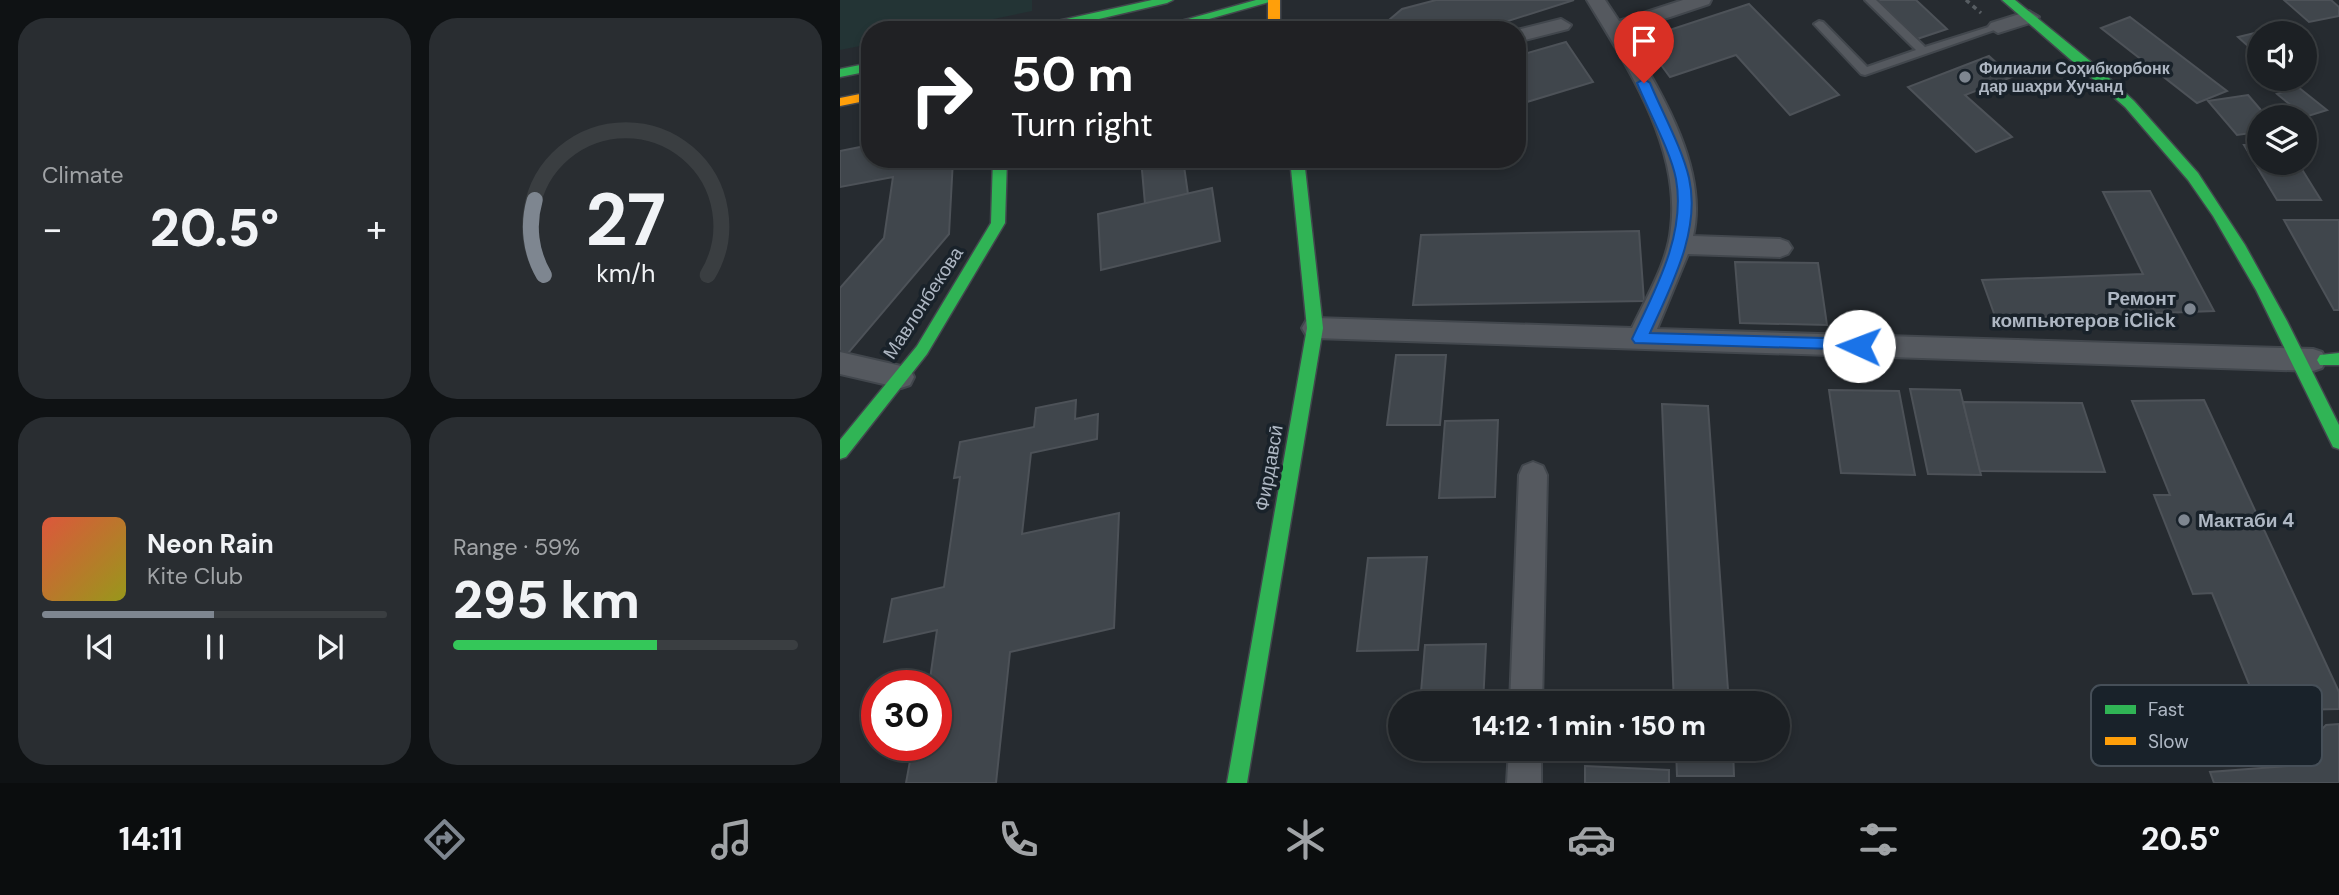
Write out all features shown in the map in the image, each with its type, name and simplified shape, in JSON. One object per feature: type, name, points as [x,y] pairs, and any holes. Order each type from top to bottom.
[{"type":"main road","points":[[1074,21],[1167,0]]},
{"type":"main road","points":[[1190,21],[1272,0],[1273,21]]},
{"type":"main road","points":[[2008,0],[2030,8],[2133,84],[2162,113]]},
{"type":"main road","points":[[1144,5],[1158,15],[1156,21]]},
{"type":"main road","points":[[2030,8],[2166,143],[2208,197],[2270,304],[2323,361],[2339,442]]},
{"type":"main road","points":[[840,73],[861,69]]},
{"type":"main road","points":[[840,102],[861,98]]},
{"type":"main road","name":"Мавлонбекова","points":[[841,449],[922,350],[998,223],[1000,168]]},
{"type":"main road","name":"Фирдавсӣ","points":[[1237,783],[1315,328],[1298,168]]},
{"type":"street","points":[[1596,0],[1654,104],[1683,178],[1683,229],[1640,339]]},
{"type":"street","points":[[1614,29],[1702,0]]},
{"type":"street","points":[[1998,27],[2030,8]]},
{"type":"street","points":[[1526,34],[1561,25]]},
{"type":"street","points":[[1678,245],[1780,248]]},
{"type":"street","points":[[1315,328],[2323,361]]},
{"type":"street","points":[[840,363],[901,377]]},
{"type":"street","points":[[1526,691],[1533,475]]},
{"type":"street","points":[[1524,783],[1525,761]]},
{"type":"lane","points":[[1870,0],[1923,51]]},
{"type":"lane","points":[[1819,24],[1865,71],[1998,27]]},
{"type":"shaded area","points":[[840,0],[1032,0],[1032,11],[984,21],[861,21],[861,46],[840,50]]},
{"type":"building","points":[[1436,0],[1574,0],[1508,21],[1389,21],[1402,9]]},
{"type":"building","points":[[1877,0],[1916,0],[1947,29],[1917,39]]},
{"type":"building","points":[[2284,0],[2331,0],[2339,7],[2339,16],[2308,21]]},
{"type":"building","points":[[1749,4],[1839,95],[1790,115],[1736,55],[1670,77],[1642,39]]},
{"type":"building","points":[[2130,17],[2227,91],[2197,103],[2101,28]]},
{"type":"building","points":[[2247,35],[2247,45],[2238,37]]},
{"type":"building","points":[[1566,42],[1593,82],[1526,102],[1526,53]]},
{"type":"building","points":[[1989,56],[2012,77],[1965,95],[2012,137],[1976,152],[1908,87]]},
{"type":"building","points":[[2303,91],[2327,110],[2317,113],[2317,105],[2290,105],[2277,94]]},
{"type":"building","points":[[2248,95],[2257,105],[2247,105],[2247,134],[2237,135],[2208,101]]},
{"type":"building","points":[[861,147],[861,168],[953,168],[949,234],[844,358],[840,357],[840,288],[884,238],[893,177],[840,187],[840,151]]},
{"type":"building","points":[[1142,168],[1184,168],[1188,194],[1145,204]]},
{"type":"building","points":[[2262,175],[2305,175],[2321,200],[2277,200]]},
{"type":"building","points":[[1212,188],[1220,241],[1101,270],[1098,214]]},
{"type":"building","points":[[2150,191],[2214,311],[1996,319],[1982,280],[2143,274],[2103,192]]},
{"type":"building","points":[[2284,220],[2339,220],[2339,310],[2334,310]]},
{"type":"building","points":[[1639,231],[1644,301],[1413,305],[1421,235]]},
{"type":"building","points":[[1735,262],[1818,263],[1827,325],[1740,323]]},
{"type":"building","points":[[1396,355],[1446,355],[1440,425],[1387,425]]},
{"type":"building","points":[[1910,389],[1960,390],[1981,475],[1928,474]]},
{"type":"building","points":[[1829,390],[1899,391],[1915,475],[1841,473]]},
{"type":"building","points":[[1076,400],[1075,419],[1098,414],[1097,439],[1031,453],[1022,534],[1119,513],[1114,628],[1010,652],[996,783],[906,783],[910,761],[952,761],[952,670],[931,670],[937,630],[884,642],[892,599],[944,587],[960,477],[954,478],[960,442],[1034,427],[1036,408]]},
{"type":"building","points":[[2204,400],[2339,692],[2339,709],[2322,709],[2322,685],[2249,685],[2212,593],[2193,594],[2154,495],[2170,495],[2132,401]]},
{"type":"building","points":[[1963,402],[2082,403],[2105,472],[1980,471]]},
{"type":"building","points":[[1662,404],[1708,406],[1728,691],[1673,691]]},
{"type":"building","points":[[1498,420],[1495,497],[1439,498],[1445,421]]},
{"type":"building","points":[[1427,557],[1418,650],[1357,651],[1368,558]]},
{"type":"building","points":[[1486,644],[1484,691],[1421,691],[1425,645]]},
{"type":"building","points":[[2339,724],[2339,783],[2214,783],[2210,772],[2322,766],[2322,729],[2326,725]]},
{"type":"building","points":[[1676,761],[1733,761],[1734,776],[1677,776]]},
{"type":"building","points":[[1585,766],[1669,770],[1669,783],[1585,783]]},
{"type":"traffic: fast","points":[[1075,21],[1167,0]]},
{"type":"traffic: fast","points":[[1190,21],[1270,0]]},
{"type":"traffic: fast","points":[[2008,0],[2070,50],[2130,104],[2193,177],[2218,212],[2262,287],[2339,442]]},
{"type":"traffic: fast","points":[[840,73],[861,69]]},
{"type":"traffic: fast","points":[[840,452],[922,350],[998,223],[1000,168]]},
{"type":"traffic: fast","points":[[1237,783],[1315,328],[1298,168]]},
{"type":"traffic: fast","points":[[2325,360],[2339,359]]},
{"type":"traffic: slow","points":[[1274,0],[1274,21]]},
{"type":"traffic: slow","points":[[840,102],[861,98]]},
{"type":"place","name":"Филиали Соҳибкорбонк дар шаҳри Хучанд","points":[[1965,77]]},
{"type":"place","name":"Ремонт компьютеров iClick","points":[[2190,309]]},
{"type":"place","name":"Мактаби 4","points":[[2184,520]]},
{"type":"route","points":[[1644,83],[1683,178],[1683,229],[1671,269],[1640,339],[1859,346]]}]
